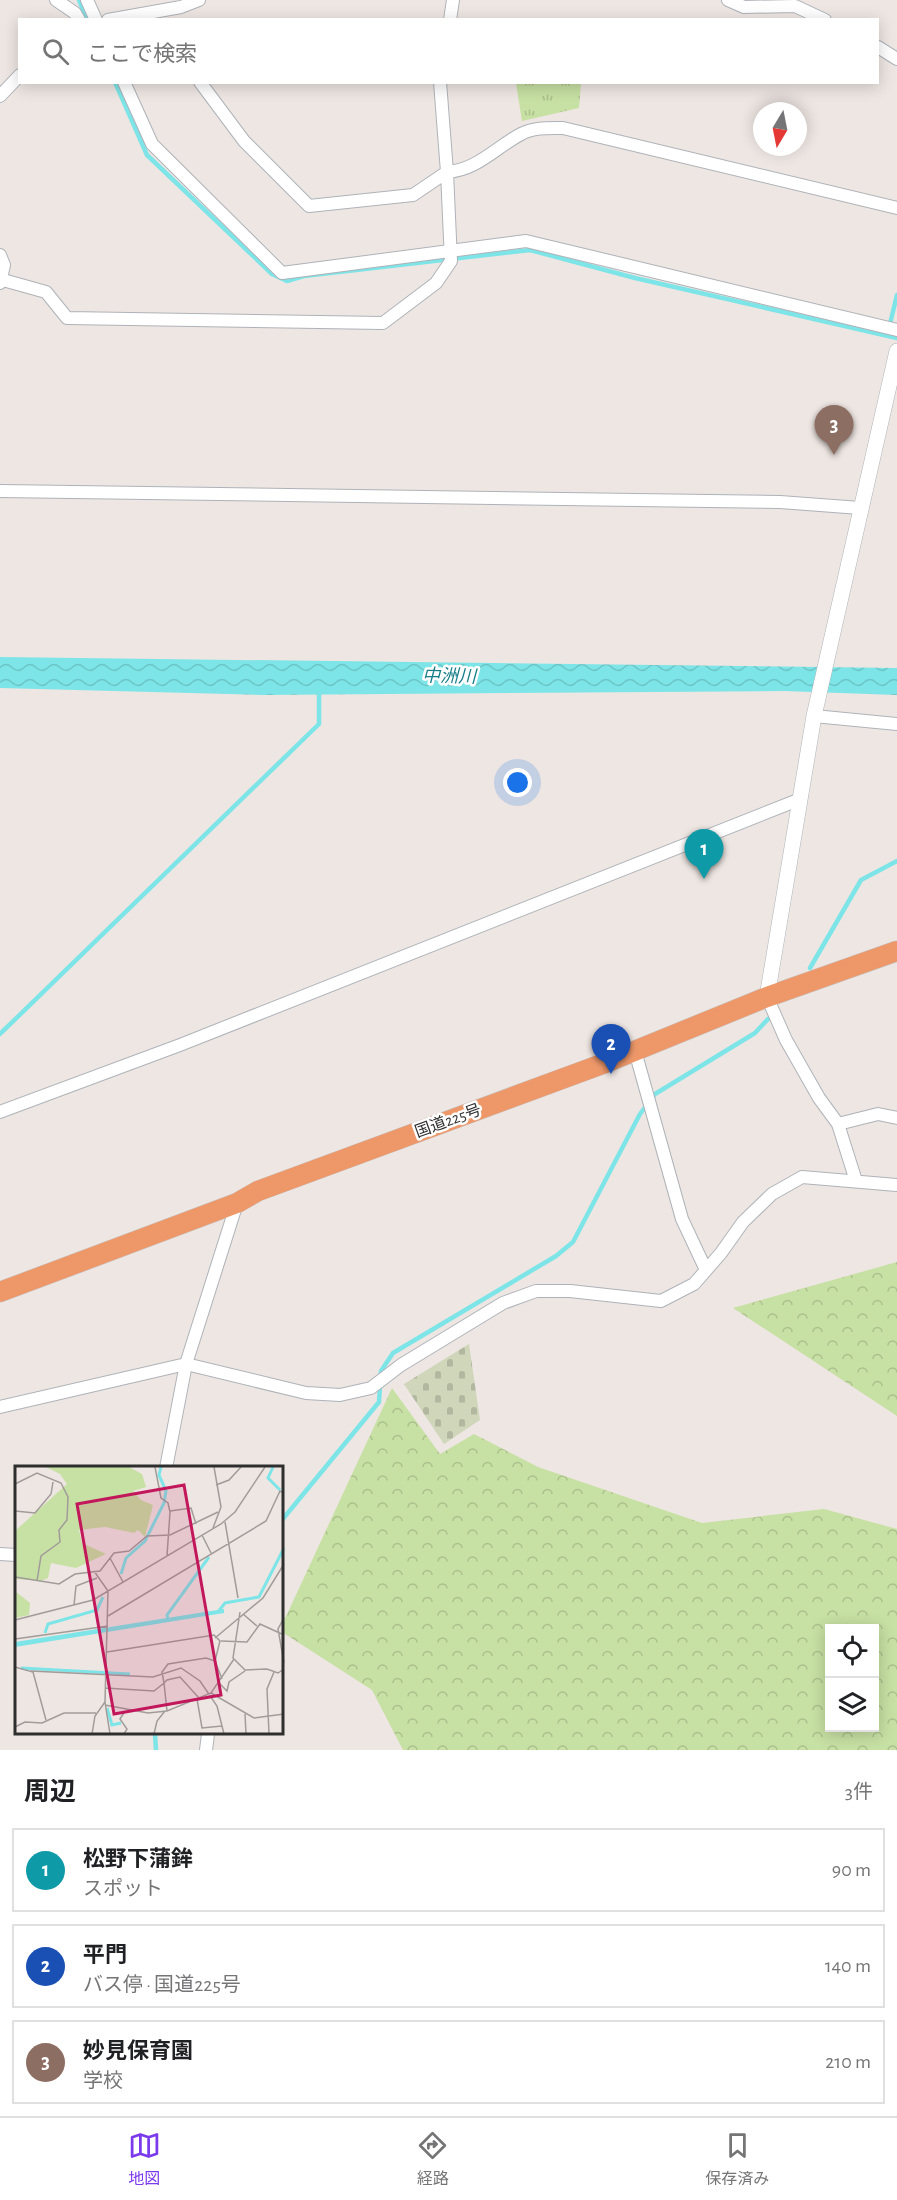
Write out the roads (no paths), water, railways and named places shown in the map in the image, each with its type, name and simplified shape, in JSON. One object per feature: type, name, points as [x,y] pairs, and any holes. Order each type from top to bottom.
[{"type":"highway","name":"国道225号","points":[[0,1292],[237,1203],[258,1191],[635,1051],[767,997],[897,951]]},
{"type":"street","points":[[56,0],[75,13],[78,18]]},
{"type":"street","points":[[87,0],[95,18]]},
{"type":"street","points":[[119,18],[181,7],[199,0]]},
{"type":"street","points":[[450,18],[453,0]]},
{"type":"street","points":[[728,0],[744,7],[798,3],[822,18]]},
{"type":"street","points":[[181,7],[184,18]]},
{"type":"street","points":[[879,48],[897,60]]},
{"type":"street","points":[[0,96],[18,77]]},
{"type":"street","points":[[125,84],[152,144],[282,273],[451,255],[526,241],[890,328]]},
{"type":"street","points":[[202,84],[244,141],[309,206],[413,195],[447,172],[464,171],[522,134],[539,129],[563,128],[897,208]]},
{"type":"street","points":[[0,255],[4,265],[1,281],[46,292],[67,318],[383,323],[436,283],[451,255],[440,84]]},
{"type":"street","points":[[856,1181],[838,1124],[819,1098],[786,1040],[767,997],[798,800],[826,653],[897,351]]},
{"type":"street","points":[[0,491],[780,502],[860,508]]},
{"type":"street","points":[[815,712],[897,724]]},
{"type":"street","points":[[0,1112],[180,1045],[798,800]]},
{"type":"street","points":[[635,1051],[682,1219],[706,1270]]},
{"type":"street","points":[[838,1124],[878,1114],[897,1118]]},
{"type":"street","points":[[0,1407],[186,1364],[306,1393],[340,1395],[371,1388],[401,1365],[503,1303],[536,1291],[570,1291],[661,1301],[694,1284],[743,1222],[772,1194],[802,1177],[897,1185]]},
{"type":"street","points":[[166,1466],[186,1364],[237,1203]]},
{"type":"street","points":[[0,1554],[15,1555]]},
{"type":"street","points":[[206,1750],[208,1735]]},
{"type":"water","name":"中洲川","points":[[0,657],[897,668],[897,695],[784,691],[262,695],[0,688]]},
{"type":"waterway","points":[[79,0],[86,18]]},
{"type":"waterway","points":[[116,84],[147,155],[272,274],[287,281],[304,276],[530,250],[635,278],[897,338]]},
{"type":"waterway","points":[[889,328],[897,295]]},
{"type":"waterway","points":[[0,1034],[319,724],[319,691]]},
{"type":"waterway","points":[[810,968],[861,880],[897,861]]},
{"type":"waterway","points":[[284,1518],[379,1402],[381,1371],[393,1353],[556,1256],[573,1242],[640,1114],[655,1094],[755,1033],[768,1019]]},
{"type":"waterway","points":[[155,1735],[156,1750]]},
{"type":"place","name":"妙見保育園","points":[[834,455]]},
{"type":"place","name":"松野下蒲鉾","points":[[704,879]]},
{"type":"place","name":"平門","points":[[611,1074]]}]
